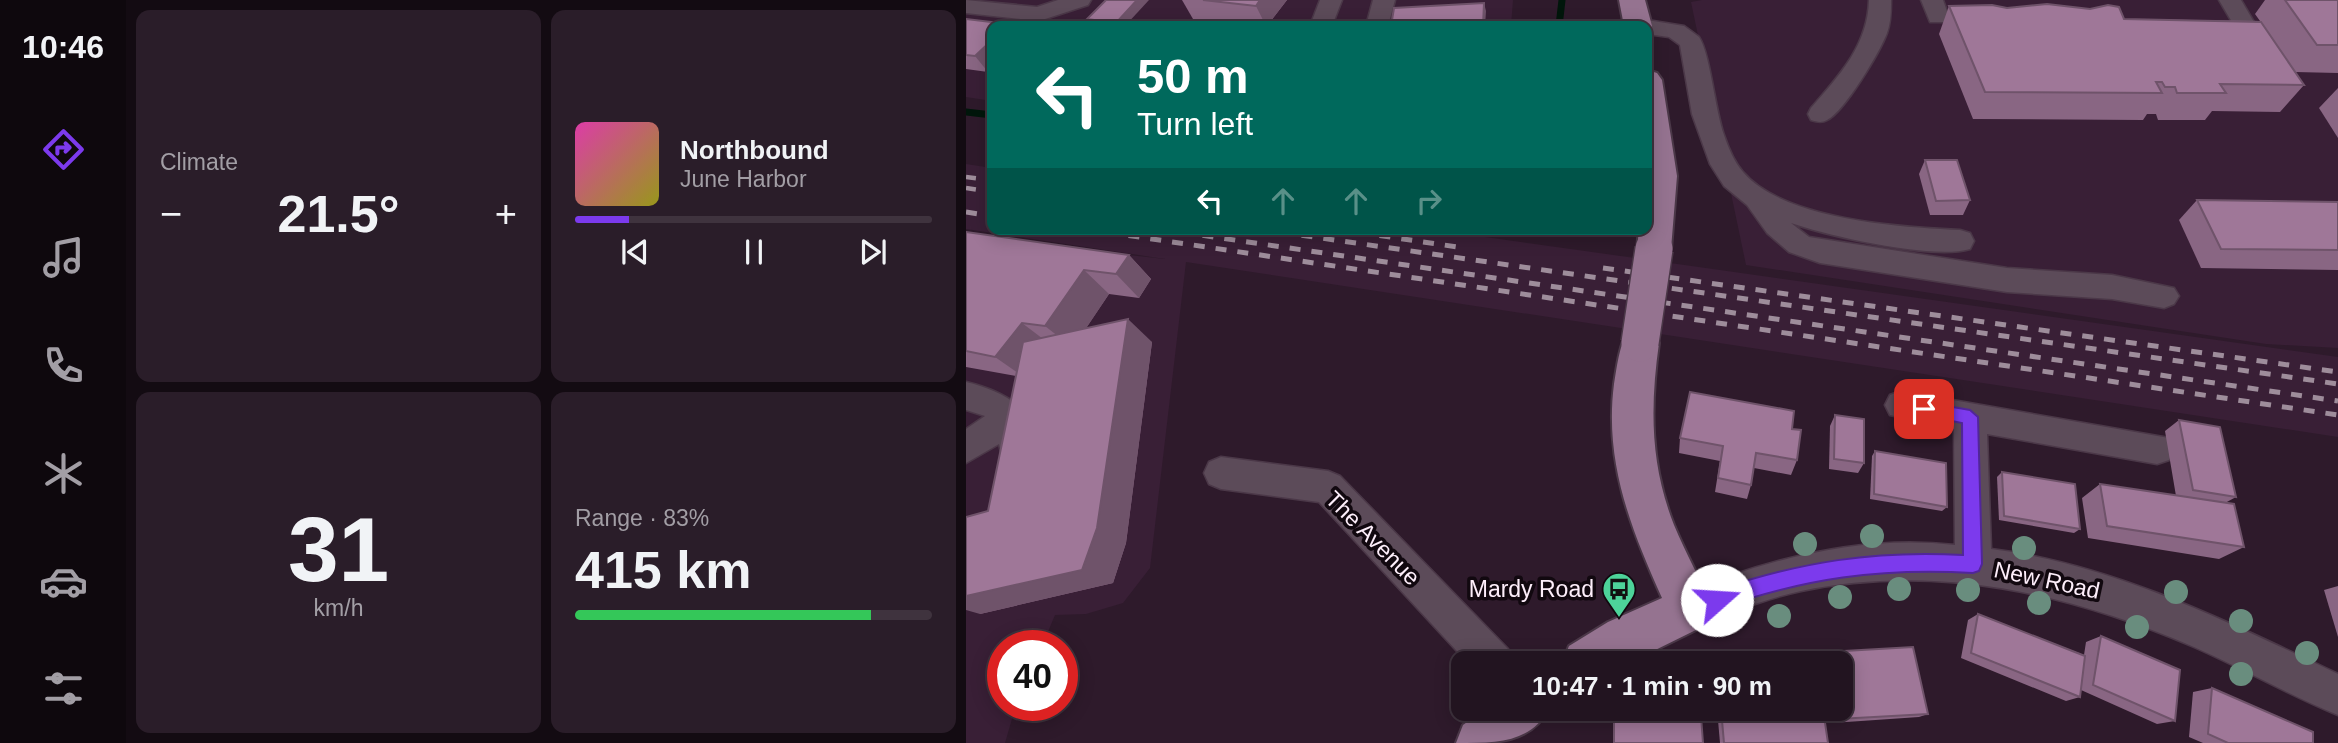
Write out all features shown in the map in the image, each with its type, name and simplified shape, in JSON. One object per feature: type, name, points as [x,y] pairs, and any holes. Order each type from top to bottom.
[{"type":"main road","points":[[1632,0],[1639,21]]},
{"type":"main road","points":[[1652,114],[1661,176],[1654,249],[1631,414],[1635,462],[1656,529],[1690,608]]},
{"type":"main road","name":"New Road","points":[[1606,651],[1690,608]]},
{"type":"main road","points":[[1481,743],[1509,721]]},
{"type":"street","points":[[966,6],[1039,14],[1080,0]]},
{"type":"street","points":[[1323,21],[1331,0]]},
{"type":"street","points":[[1378,21],[1384,0]]},
{"type":"street","points":[[1820,114],[1843,85],[1872,38],[1880,0]]},
{"type":"street","points":[[2230,0],[2250,34]]},
{"type":"street","points":[[1652,28],[1676,31],[1691,43],[1708,127],[1734,180],[1758,200],[1779,231],[1807,249],[2007,280],[2112,287],[2164,296]]},
{"type":"street","points":[[1758,200],[1784,211],[1857,228],[1960,241]]},
{"type":"street","points":[[966,396],[996,403],[1011,417],[1017,435],[1014,488]]},
{"type":"street","points":[[1901,405],[2157,449]]},
{"type":"street","points":[[966,448],[1011,417]]},
{"type":"street","points":[[1970,417],[1973,564]]},
{"type":"street","name":"The Avenue","points":[[1221,473],[1328,487],[1483,651]]},
{"type":"street","name":"New Road","points":[[1690,608],[1769,582],[1835,567],[1918,561],[1973,564],[2064,581],[2153,609],[2338,695]]},
{"type":"shaded area","points":[[966,0],[1513,0],[1511,21],[987,21],[987,100],[966,97]]},
{"type":"shaded area","points":[[2338,0],[2338,348],[2266,344],[1746,265],[1691,2]]},
{"type":"shaded area","points":[[966,164],[987,167],[987,232],[966,229]]},
{"type":"shaded area","points":[[1006,235],[1472,235],[2338,357],[2338,437],[1186,262],[1150,568],[1123,603],[1086,614],[1055,615],[1049,630],[987,630],[987,721],[1011,721],[1005,743],[966,743],[966,237],[1165,259]]},
{"type":"building","points":[[1106,0],[1137,0],[1118,21],[1087,19]]},
{"type":"building","points":[[1203,0],[1260,0],[1256,6]]},
{"type":"building","points":[[2285,0],[2338,0],[2338,45],[2317,45]]},
{"type":"building","points":[[1484,3],[1483,21],[1392,21],[1394,8]]},
{"type":"building","points":[[2047,4],[2090,9],[2108,5],[2119,7],[2124,19],[2261,22],[2304,85],[2220,84],[2226,93],[2177,93],[2175,87],[2165,87],[2162,82],[2156,82],[2162,93],[1985,92],[1949,6],[1992,5],[2007,8]]},
{"type":"building","points":[[966,19],[987,22],[987,45],[975,56],[966,55]]},
{"type":"building","points":[[1925,160],[1957,160],[1970,200],[1936,201]]},
{"type":"building","points":[[2197,200],[2338,202],[2338,250],[2221,249]]},
{"type":"building","points":[[966,232],[1129,255],[1116,274],[1084,270],[1045,326],[1022,323],[995,357],[966,351]]},
{"type":"building","points":[[1128,319],[1097,528],[1082,570],[966,596],[966,517],[988,511],[1023,342]]},
{"type":"building","points":[[1690,392],[1794,411],[1792,429],[1801,430],[1797,460],[1756,453],[1751,485],[1718,478],[1723,446],[1680,438]]},
{"type":"building","points":[[1835,415],[1864,419],[1864,463],[1834,459]]},
{"type":"building","points":[[2179,420],[2220,427],[2236,497],[2193,490]]},
{"type":"building","points":[[1875,451],[1946,463],[1947,507],[1874,494]]},
{"type":"building","points":[[2002,472],[2075,484],[2080,529],[2004,516]]},
{"type":"building","points":[[2100,484],[2234,504],[2244,547],[2107,526]]},
{"type":"building","points":[[1978,614],[2085,656],[2080,697],[1971,653]]},
{"type":"building","points":[[2101,636],[2180,670],[2175,721],[2093,685]]},
{"type":"building","points":[[1913,647],[1928,714],[1853,718],[1853,651],[1844,651]]},
{"type":"building","points":[[2212,688],[2313,732],[2313,743],[2228,743],[2208,734]]},
{"type":"building","points":[[1614,721],[1701,721],[1703,743],[1614,743]]},
{"type":"building","points":[[1722,721],[1825,721],[1828,743],[1724,743]]},
{"type":"waterway","points":[[1560,21],[1562,0]]},
{"type":"waterway","points":[[966,112],[987,114]]},
{"type":"railway","points":[[966,177],[987,179]]},
{"type":"railway","points":[[966,188],[987,191]]},
{"type":"railway","points":[[966,212],[987,215]]},
{"type":"railway","points":[[1125,235],[2338,415]]},
{"type":"railway","points":[[1200,235],[2338,401]]},
{"type":"railway","points":[[1300,235],[2338,384]]},
{"type":"railway","points":[[1376,235],[1464,248]]},
{"type":"railway","points":[[1603,268],[2338,372]]},
{"type":"place","name":"Mardy Road","points":[[1619,619]]},
{"type":"route","points":[[1717,600],[1801,573],[1835,567],[1918,561],[1973,564],[1970,417],[1924,409]]}]
